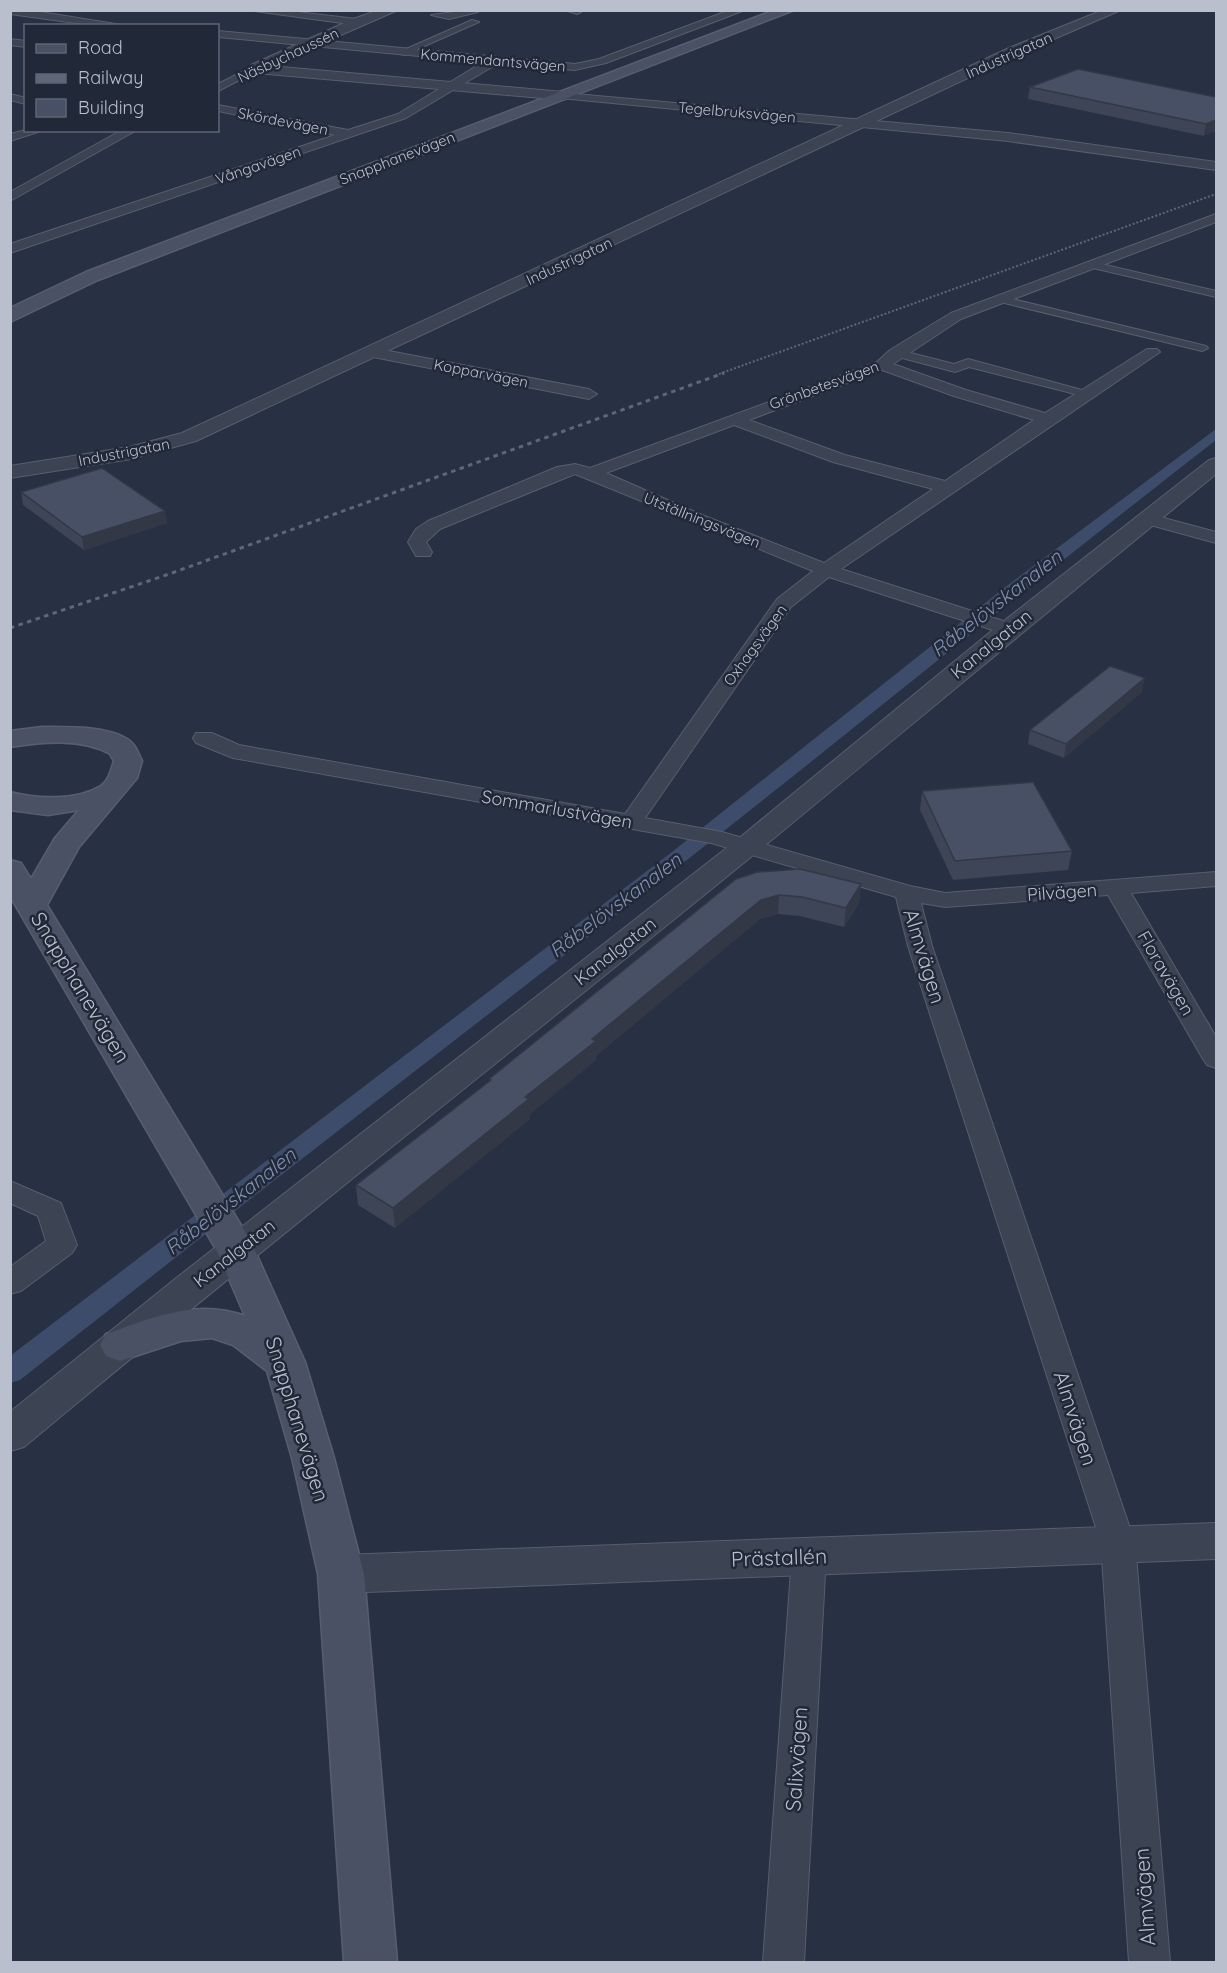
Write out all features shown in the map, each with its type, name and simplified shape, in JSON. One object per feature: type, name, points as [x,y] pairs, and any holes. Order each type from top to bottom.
[{"type":"main road","name":"Snapphanevägen","points":[[10,316],[92,276],[788,10]]},
{"type":"main road","points":[[10,739],[40,734],[75,734],[99,738],[115,745],[127,758],[128,765],[123,778],[58,855],[32,905]]},
{"type":"main road","points":[[10,801],[33,807],[58,807],[110,792]]},
{"type":"main road","name":"Snapphanevägen","points":[[10,869],[218,1220],[285,1362],[314,1458],[341,1574],[371,1962]]},
{"type":"main road","points":[[120,1345],[165,1329],[215,1323],[241,1330],[285,1362]]},
{"type":"street","points":[[251,10],[357,22]]},
{"type":"street","name":"Näsbychaussén","points":[[219,88],[357,22],[392,10]]},
{"type":"street","points":[[435,15],[449,17],[480,10]]},
{"type":"street","points":[[568,10],[577,12]]},
{"type":"street","name":"Kommendantsvägen","points":[[219,34],[308,45],[575,67],[589,65],[740,10]]},
{"type":"street","name":"Industrigatan","points":[[10,472],[131,453],[189,437],[373,353],[1014,51],[1115,10]]},
{"type":"street","points":[[10,11],[108,24]]},
{"type":"street","points":[[400,52],[475,22]]},
{"type":"street","name":"Vångavägen","points":[[10,249],[413,112],[495,60]]},
{"type":"street","points":[[235,67],[256,69]]},
{"type":"street","name":"Tegelbruksvägen","points":[[256,69],[863,123],[1039,141],[1216,166]]},
{"type":"street","name":"Skördevägen","points":[[219,108],[278,118],[348,134]]},
{"type":"street","points":[[10,138],[32,132]]},
{"type":"street","points":[[10,197],[128,132]]},
{"type":"street","name":"Grönbetesvägen","points":[[591,473],[882,365],[895,353],[956,316],[1216,218]]},
{"type":"street","points":[[1093,265],[1216,294]]},
{"type":"street","points":[[1000,299],[1203,348]]},
{"type":"street","name":"Oxhagsvägen","points":[[631,822],[784,603],[826,570],[949,488],[1047,418],[1152,352]]},
{"type":"street","name":"Kopparvägen","points":[[373,353],[588,394]]},
{"type":"street","points":[[895,353],[955,368],[968,363],[1088,393]]},
{"type":"street","points":[[882,365],[960,393],[1047,418]]},
{"type":"street","points":[[733,419],[783,441],[835,459],[949,488]]},
{"type":"street","name":"Kanalgatan","points":[[10,1435],[120,1345],[218,1220],[748,845],[997,625],[1149,519],[1216,464]]},
{"type":"street","name":"Utställningsvägen","points":[[423,552],[417,542],[422,533],[434,525],[563,471],[575,469],[591,473],[696,519],[826,570],[997,625]]},
{"type":"street","points":[[1149,519],[1216,538]]},
{"type":"street","name":"Sommarlustvägen","points":[[204,738],[233,751],[714,837],[907,893]]},
{"type":"street","name":"Pilvägen","points":[[907,893],[945,900],[1216,879]]},
{"type":"street","name":"Floravägen","points":[[1116,888],[1216,1059]]},
{"type":"street","name":"Almvägen","points":[[907,893],[920,946],[1118,1543],[1149,1962]]},
{"type":"street","points":[[10,1191],[51,1210],[62,1245],[10,1283]]},
{"type":"street","name":"Prästallén","points":[[341,1574],[1216,1540]]},
{"type":"street","name":"Salixvägen","points":[[783,1962],[809,1556]]},
{"type":"building","points":[[1078,69],[1216,97],[1216,120],[1206,124],[1030,87]]},
{"type":"building","points":[[102,468],[165,511],[82,537],[21,492]]},
{"type":"building","points":[[1110,666],[1145,678],[1066,744],[1030,730]]},
{"type":"building","points":[[1033,782],[1072,851],[955,861],[922,791]]},
{"type":"building","points":[[800,869],[861,884],[846,908],[802,897],[779,895],[761,900],[592,1039],[596,1041],[525,1097],[529,1099],[393,1208],[356,1185],[491,1080],[489,1079],[736,879],[757,872]]},
{"type":"waterway","name":"Råbelövskanalen","points":[[10,1372],[254,1181],[679,856],[1010,592],[1216,433]]},
{"type":"railway","points":[[719,374],[1216,194]]},
{"type":"railway","points":[[10,628],[172,573],[724,373]]}]
